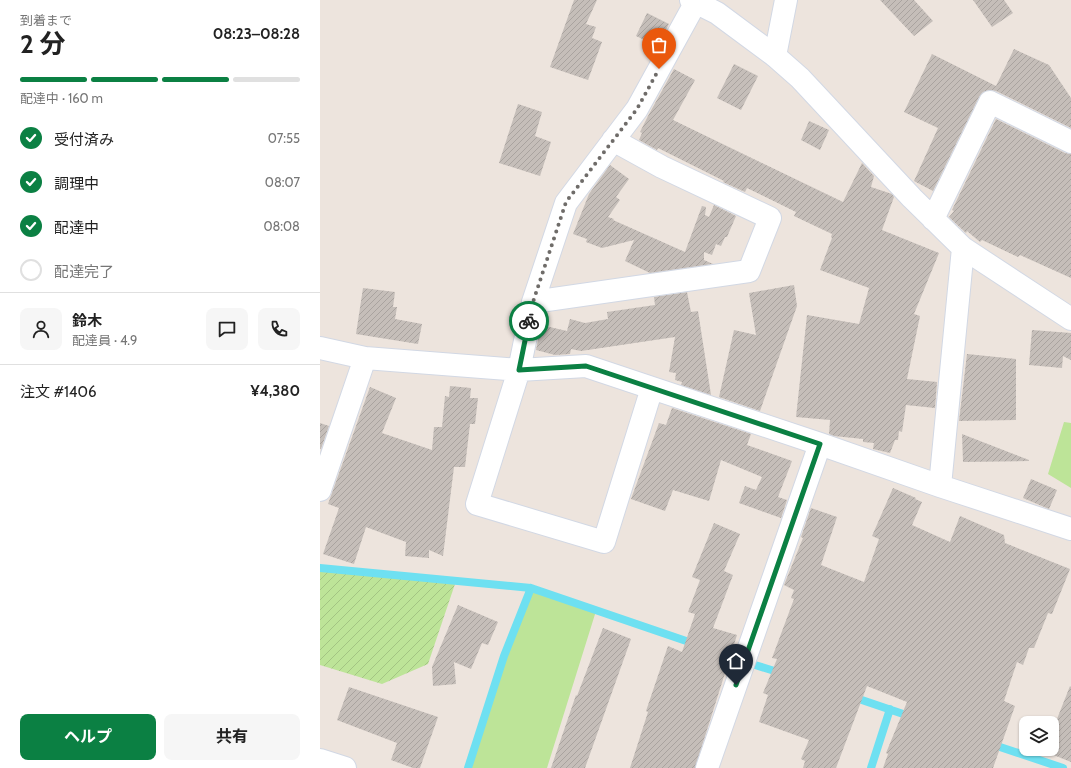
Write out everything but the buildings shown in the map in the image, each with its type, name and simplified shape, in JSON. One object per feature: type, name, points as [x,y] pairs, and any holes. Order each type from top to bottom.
[{"type":"street","points":[[775,56],[786,0]]},
{"type":"street","points":[[652,388],[604,542],[476,504],[519,370],[533,302],[566,202],[637,109],[694,1],[717,13],[775,56],[800,78],[933,219],[963,248],[1071,319]]},
{"type":"street","points":[[933,219],[990,102],[1071,142]]},
{"type":"street","points":[[533,302],[748,271],[770,218],[662,167],[612,140]]},
{"type":"street","points":[[940,486],[963,248]]},
{"type":"street","points":[[320,348],[365,358],[519,370],[586,366],[1071,529]]},
{"type":"street","points":[[320,490],[365,358]]},
{"type":"street","points":[[707,768],[820,444]]},
{"type":"street","points":[[320,760],[345,768]]},
{"type":"green space","points":[[1064,422],[1071,423],[1071,488],[1048,474]]},
{"type":"green space","points":[[320,568],[456,581],[428,664],[382,684],[320,665]]},
{"type":"green space","points":[[531,588],[596,611],[547,768],[468,768],[504,656]]},
{"type":"waterway","points":[[320,568],[531,588],[695,644]]},
{"type":"waterway","points":[[468,768],[504,656],[531,588]]},
{"type":"waterway","points":[[755,665],[781,673]]},
{"type":"waterway","points":[[853,697],[912,717]]},
{"type":"waterway","points":[[871,768],[890,709]]},
{"type":"waterway","points":[[991,744],[1063,768]]},
{"type":"way so far","points":[[529,321],[533,302],[566,202],[637,109],[659,69]]},
{"type":"route","points":[[529,321],[519,370],[586,366],[820,444],[736,685]]}]
